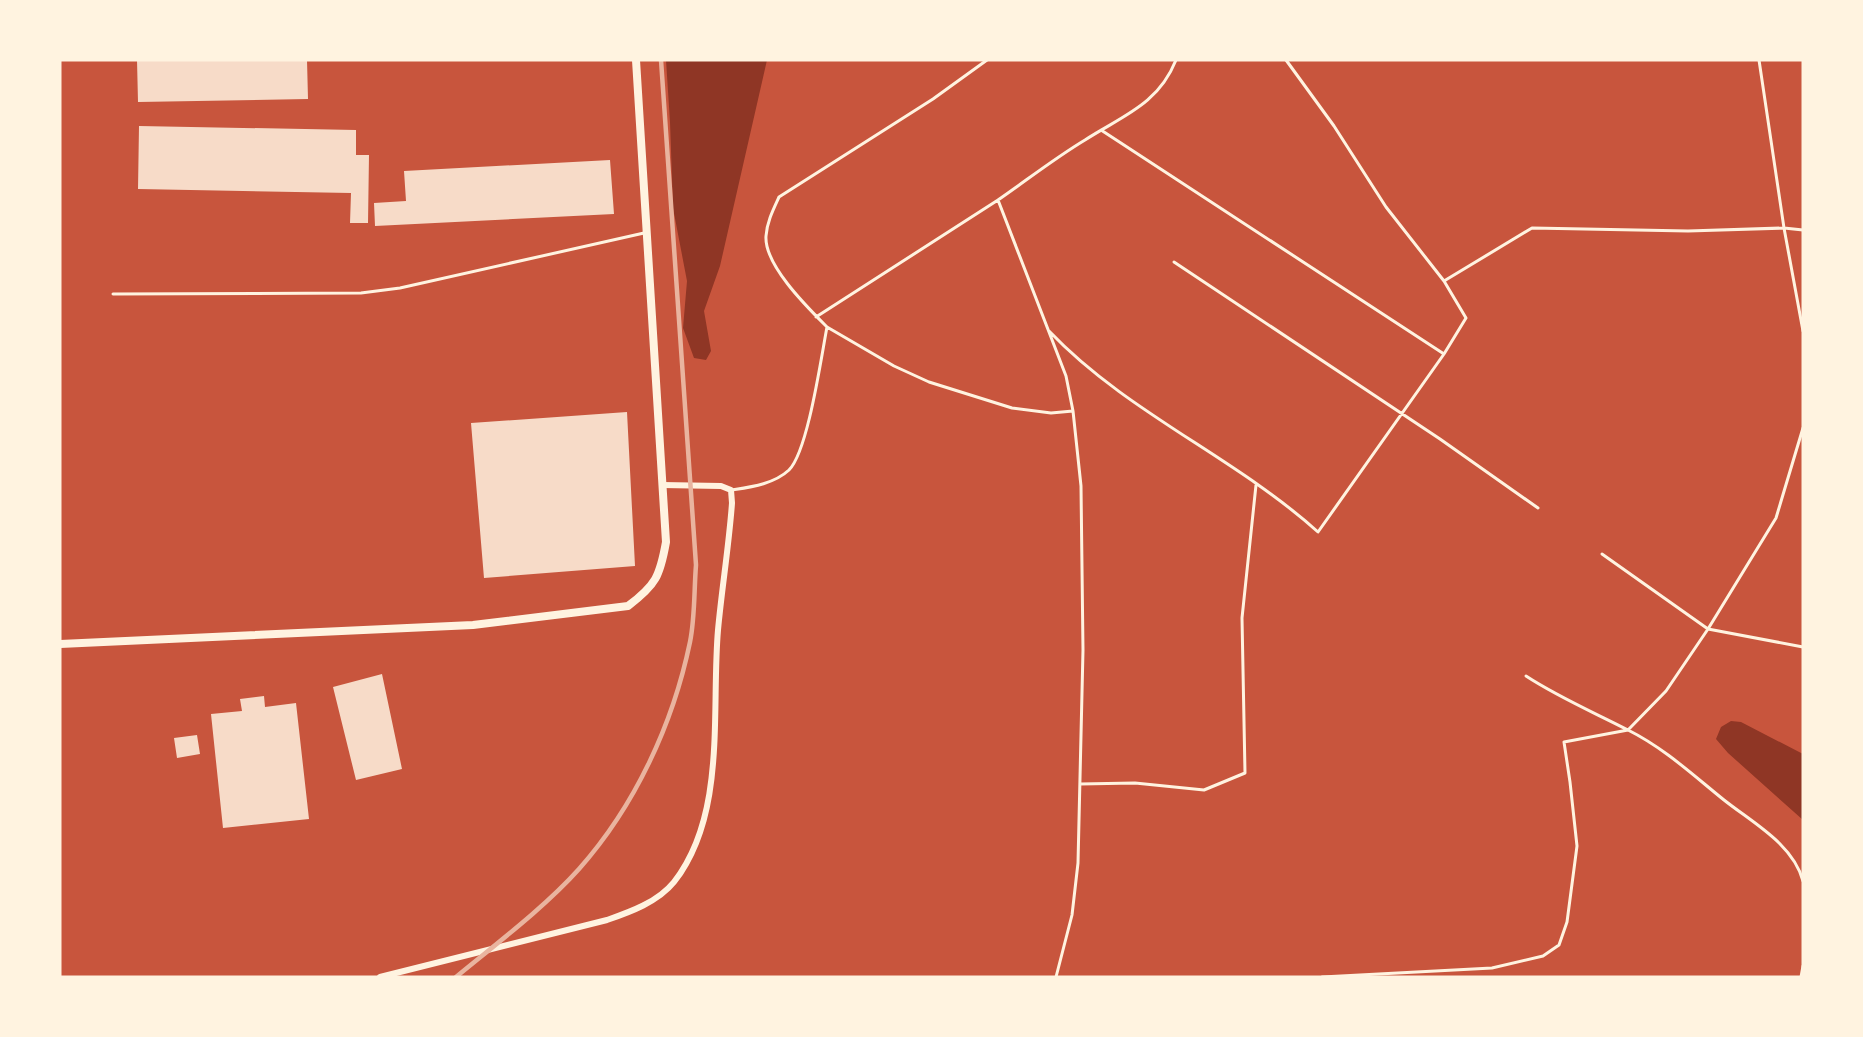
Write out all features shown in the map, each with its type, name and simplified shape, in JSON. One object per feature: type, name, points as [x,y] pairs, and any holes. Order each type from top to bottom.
[{"type":"street","points":[[60,644],[473,625],[628,606],[648,591],[661,570],[666,542],[636,60]]},
{"type":"street","points":[[380,977],[607,920],[635,910],[673,883],[697,841],[708,806],[713,755],[718,631],[732,502],[730,490],[721,486],[662,485]]},
{"type":"lane","points":[[987,60],[933,99],[779,197],[770,217],[766,239],[768,249],[780,273],[816,317],[827,327],[868,352],[929,382],[1012,408],[1051,413],[1073,411]]},
{"type":"lane","points":[[816,317],[998,200],[1101,130],[1139,108],[1160,88],[1176,60]]},
{"type":"lane","points":[[1048,330],[1072,356],[1105,381],[1164,423],[1245,475],[1318,532],[1444,354],[1466,318],[1444,281],[1386,207],[1334,126],[1286,60]]},
{"type":"lane","points":[[1759,60],[1784,228],[1803,332]]},
{"type":"lane","points":[[1101,130],[1444,354]]},
{"type":"lane","points":[[998,200],[1066,376],[1073,411],[1081,486],[1083,558],[1078,863],[1072,915],[1056,977]]},
{"type":"lane","points":[[1444,281],[1532,228],[1688,231],[1784,228],[1803,230]]},
{"type":"lane","points":[[113,294],[370,292],[400,288],[646,233]]},
{"type":"lane","points":[[1174,262],[1538,508]]},
{"type":"lane","points":[[730,490],[761,485],[779,478],[791,469],[799,454],[810,417],[827,327]]},
{"type":"lane","points":[[1322,977],[1492,968],[1544,957],[1559,945],[1567,922],[1577,846],[1564,742],[1628,730],[1666,691],[1708,629],[1776,518],[1803,428]]},
{"type":"lane","points":[[1079,784],[1135,783],[1204,790],[1245,773],[1242,618],[1256,485]]},
{"type":"lane","points":[[1602,554],[1708,629],[1803,646]]},
{"type":"lane","points":[[1526,676],[1668,754],[1782,846],[1800,868],[1803,881]]},
{"type":"lane","points":[[1801,977],[1803,966]]},
{"type":"shaded area","points":[[666,60],[767,60],[720,266],[704,311],[711,351],[706,360],[694,358],[683,328],[687,281],[673,208]]},
{"type":"shaded area","points":[[1731,721],[1741,722],[1803,754],[1803,820],[1728,753],[1716,739],[1721,727]]},
{"type":"building","points":[[137,60],[307,60],[308,99],[138,102]]},
{"type":"building","points":[[139,126],[356,130],[356,155],[369,155],[368,223],[350,223],[351,193],[138,189]]},
{"type":"building","points":[[610,160],[614,214],[375,226],[374,203],[406,201],[404,171]]},
{"type":"building","points":[[627,412],[635,566],[484,578],[471,423]]},
{"type":"building","points":[[382,674],[402,769],[356,780],[333,687]]},
{"type":"building","points":[[264,696],[265,707],[296,703],[309,819],[223,828],[211,714],[242,711],[240,699]]},
{"type":"building","points":[[197,735],[200,754],[177,758],[174,738]]},
{"type":"railway","points":[[456,977],[520,925],[566,883],[599,845],[618,818],[649,763],[662,733],[683,673],[690,642],[694,614],[696,565],[661,60]]}]
